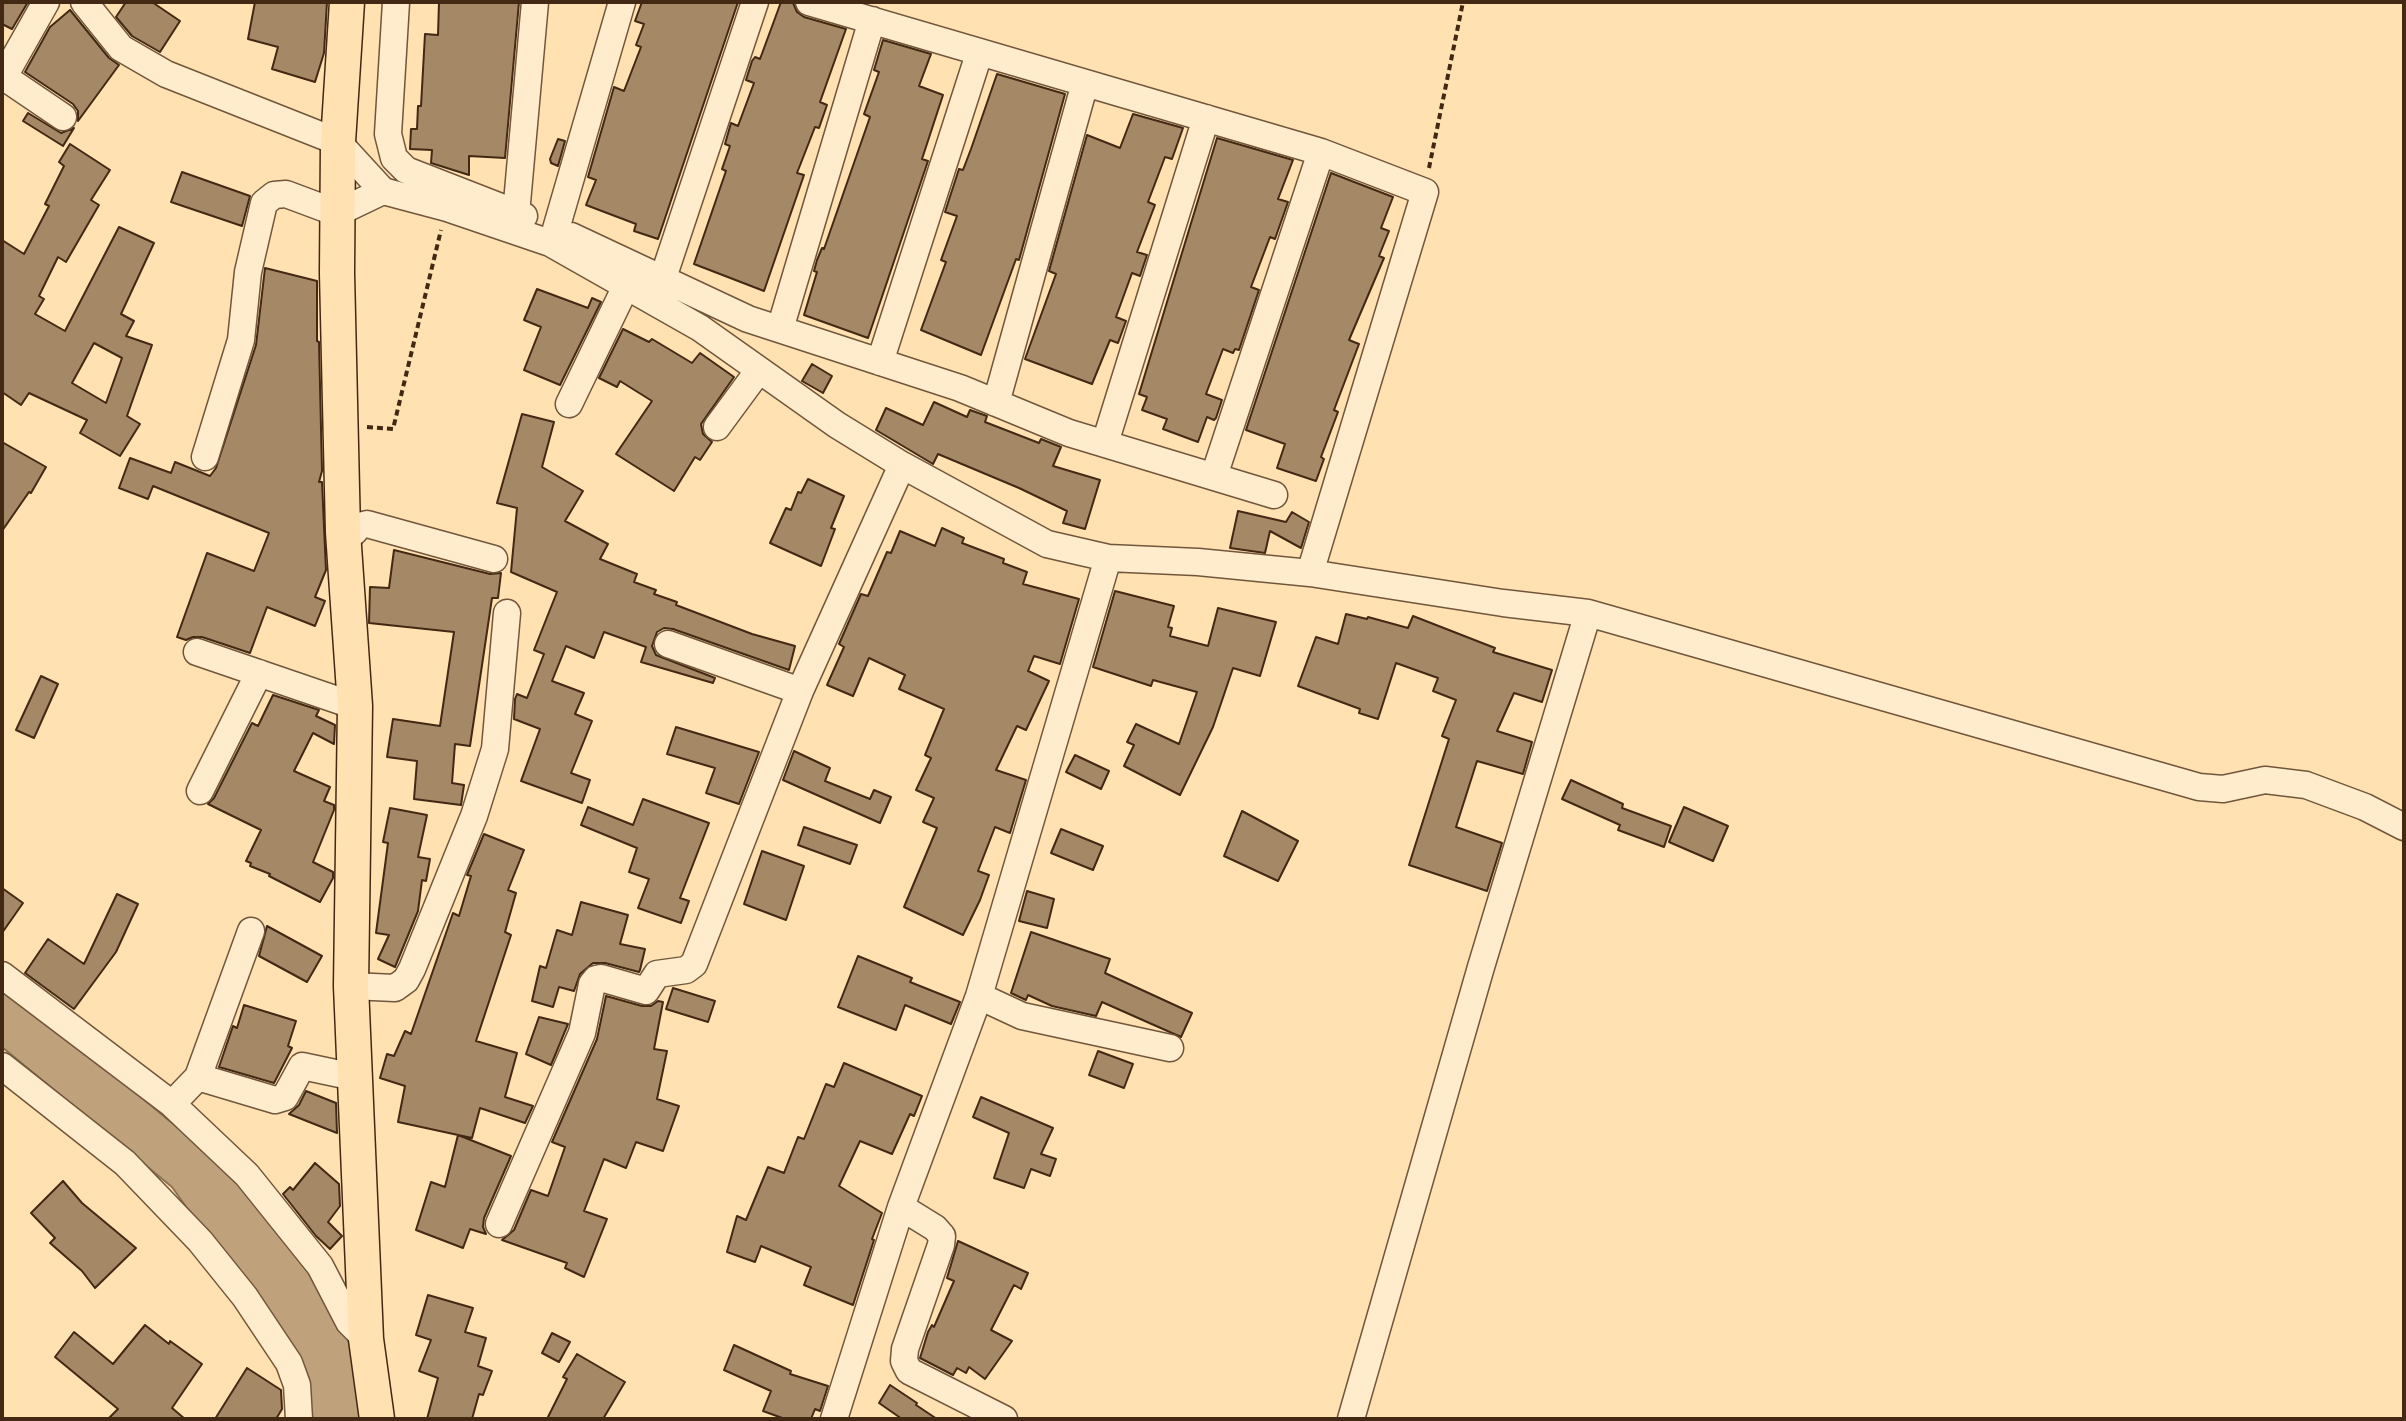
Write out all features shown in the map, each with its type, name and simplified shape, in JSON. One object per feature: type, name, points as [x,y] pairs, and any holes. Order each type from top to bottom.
[{"type":"main road","points":[[347,2],[337,213],[343,532],[355,706],[351,986],[366,1339],[377,1419]]},
{"type":"street","points":[[46,2],[3,78],[63,117]]},
{"type":"street","points":[[84,2],[121,48],[166,74],[338,142],[396,185],[447,208],[550,243],[627,284],[700,328],[837,425],[902,465],[1047,544],[1108,558],[1198,562],[1310,573],[1588,613],[2199,787],[2223,789],[2265,780],[2306,785],[2365,807],[2404,827]]},
{"type":"street","points":[[396,2],[388,134],[396,185]]},
{"type":"street","points":[[516,214],[535,2]]},
{"type":"street","points":[[556,229],[622,2]]},
{"type":"street","points":[[663,278],[755,2]]},
{"type":"street","points":[[809,2],[1321,152],[1425,192],[1310,573]]},
{"type":"street","points":[[780,329],[872,20]]},
{"type":"street","points":[[880,362],[979,54]]},
{"type":"street","points":[[996,403],[1085,83]]},
{"type":"street","points":[[1105,443],[1206,118]]},
{"type":"street","points":[[1214,476],[1321,152]]},
{"type":"street","points":[[205,457],[241,340],[248,272],[264,203],[274,195],[286,194],[337,213],[396,185],[516,214],[556,229],[748,319],[996,403],[1069,433],[1274,495]]},
{"type":"street","points":[[569,404],[627,284]]},
{"type":"street","points":[[717,427],[759,370]]},
{"type":"street","points":[[499,1224],[582,1033],[592,984],[601,978],[646,991],[657,974],[686,970],[694,964],[800,691],[902,465]]},
{"type":"street","points":[[343,532],[354,532],[359,526],[367,524],[494,559]]},
{"type":"street","points":[[834,1419],[901,1207],[979,996],[1108,558]]},
{"type":"street","points":[[351,986],[395,988],[406,980],[412,969],[474,816],[495,749],[507,613]]},
{"type":"street","points":[[1351,1419],[1481,967],[1588,613]]},
{"type":"street","points":[[668,644],[800,691]]},
{"type":"street","points":[[197,652],[355,706]]},
{"type":"street","points":[[200,791],[259,673]]},
{"type":"street","points":[[172,1104],[198,1077],[251,931]]},
{"type":"street","points":[[2,975],[172,1104],[247,1175],[320,1266],[349,1322],[366,1339]]},
{"type":"street","points":[[979,996],[1022,1016],[1170,1048]]},
{"type":"street","points":[[2,1066],[125,1163],[200,1241],[245,1297],[289,1363],[297,1385],[299,1419]]},
{"type":"street","points":[[198,1077],[275,1100],[285,1097],[302,1066],[354,1077]]},
{"type":"street","points":[[901,1207],[935,1228],[942,1236],[905,1349],[904,1361],[909,1371],[1004,1419]]},
{"type":"path","points":[[1425,192],[1463,2]]},
{"type":"path","points":[[393,429],[447,208]]},
{"type":"shaded area","points":[[2,987],[82,1048],[202,1148],[253,1198],[311,1265],[352,1332],[367,1419],[306,1419],[304,1372],[172,1187],[2,1047]]},
{"type":"building","points":[[2,2],[28,2],[12,29],[2,24]]},
{"type":"building","points":[[126,2],[152,2],[180,21],[160,52],[132,36],[116,17]]},
{"type":"building","points":[[255,2],[327,2],[324,53],[315,82],[272,69],[278,47],[248,39]]},
{"type":"building","points":[[439,2],[519,2],[505,158],[469,156],[469,175],[431,163],[432,150],[410,149],[411,129],[417,129],[418,106],[421,106],[425,34],[438,35]]},
{"type":"building","points":[[642,2],[738,2],[658,239],[634,231],[636,224],[586,205],[596,180],[588,177],[614,87],[624,91],[641,47],[636,45],[644,24],[635,21]]},
{"type":"building","points":[[781,2],[793,3],[797,12],[804,17],[846,29],[820,102],[827,105],[797,173],[804,175],[764,291],[694,264],[726,171],[722,169],[730,146],[725,144],[731,123],[738,126],[754,83],[746,80],[752,61],[755,57],[760,59]]},
{"type":"building","points":[[70,10],[109,58],[119,65],[78,121],[78,111],[73,104],[25,72],[50,27]]},
{"type":"building","points":[[883,40],[931,54],[919,86],[943,95],[922,159],[928,161],[868,338],[804,315],[817,272],[814,271],[817,260],[824,249],[870,117],[864,114],[879,72],[874,70]]},
{"type":"building","points":[[997,74],[1065,94],[1019,260],[1016,259],[981,355],[921,330],[946,262],[941,260],[957,216],[945,212]]},
{"type":"building","points":[[28,113],[61,133],[74,128],[63,146],[23,121]]},
{"type":"building","points":[[1133,114],[1183,128],[1172,159],[1165,157],[1148,202],[1155,205],[1137,252],[1147,255],[1140,276],[1132,273],[1116,317],[1126,321],[1118,343],[1110,340],[1092,384],[1025,359],[1056,274],[1049,271],[1087,135],[1120,148]]},
{"type":"building","points":[[1217,138],[1293,160],[1278,199],[1288,202],[1275,239],[1270,237],[1251,287],[1259,290],[1239,350],[1235,349],[1233,353],[1223,349],[1206,394],[1222,400],[1216,418],[1207,417],[1198,442],[1163,429],[1167,419],[1142,410],[1147,397],[1139,394]]},
{"type":"building","points":[[558,139],[565,141],[558,166],[550,159]]},
{"type":"building","points":[[70,144],[110,170],[91,200],[99,205],[66,262],[58,257],[39,296],[44,299],[35,314],[65,331],[119,227],[154,243],[121,314],[134,321],[126,336],[152,345],[127,416],[140,424],[120,456],[80,433],[87,420],[29,393],[21,405],[2,392],[2,240],[24,254],[49,206],[45,204],[64,166],[59,162]],"holes":[[[94,343],[122,358],[106,403],[72,383]]]},
{"type":"building","points":[[182,172],[250,196],[242,226],[171,202]]},
{"type":"building","points":[[1331,173],[1393,197],[1381,228],[1389,231],[1379,256],[1384,258],[1349,340],[1359,344],[1334,410],[1338,412],[1321,457],[1324,459],[1316,481],[1277,468],[1285,444],[1246,430]]},
{"type":"building","points":[[265,268],[317,281],[322,471],[319,482],[322,482],[326,570],[315,597],[325,601],[315,626],[267,607],[250,653],[202,637],[186,640],[177,637],[207,553],[254,571],[269,533],[153,486],[148,499],[119,488],[130,458],[171,473],[175,462],[210,476],[216,468],[256,345]]},
{"type":"building","points":[[537,289],[588,308],[592,298],[601,302],[560,385],[524,370],[541,327],[524,320]]},
{"type":"building","points":[[623,329],[649,342],[652,339],[692,363],[700,353],[734,377],[701,424],[703,434],[712,442],[700,460],[695,457],[674,491],[616,454],[652,401],[620,381],[617,387],[599,378]]},
{"type":"building","points":[[812,364],[832,376],[823,393],[802,381]]},
{"type":"building","points":[[934,402],[967,417],[970,410],[987,416],[985,422],[1039,443],[1041,439],[1061,447],[1053,466],[1100,480],[1085,529],[1063,523],[1067,511],[1019,488],[938,454],[933,464],[876,430],[886,408],[923,425]]},
{"type":"building","points":[[522,414],[554,422],[542,467],[583,491],[565,521],[608,544],[600,559],[637,574],[634,582],[656,590],[654,594],[677,602],[676,605],[752,634],[795,646],[789,670],[673,629],[664,628],[657,632],[652,646],[656,655],[715,678],[713,683],[641,662],[646,647],[604,632],[594,658],[566,646],[552,681],[584,693],[575,714],[592,721],[571,773],[590,780],[582,803],[521,781],[540,729],[514,719],[515,699],[517,694],[527,698],[544,654],[534,650],[557,592],[511,572],[517,508],[497,503]]},
{"type":"building","points":[[2,442],[46,467],[2,531]]},
{"type":"building","points":[[808,479],[844,496],[821,566],[770,543],[786,508],[791,510],[798,492],[801,493]]},
{"type":"building","points":[[1238,511],[1286,522],[1292,512],[1309,522],[1301,548],[1270,531],[1265,553],[1230,548]]},
{"type":"building","points":[[942,528],[964,538],[962,543],[1004,559],[1003,563],[1027,572],[1023,584],[1079,599],[1060,664],[1034,656],[1028,671],[1049,681],[1026,730],[1017,726],[996,770],[1026,780],[1010,833],[995,827],[978,871],[989,875],[963,935],[904,907],[937,828],[923,822],[934,798],[916,790],[931,758],[925,755],[944,709],[899,689],[905,675],[869,658],[853,696],[827,685],[844,647],[839,644],[861,594],[868,596],[900,531],[935,546]]},
{"type":"building","points":[[394,550],[490,574],[501,573],[498,598],[492,598],[470,746],[455,744],[452,783],[464,785],[461,805],[414,799],[417,761],[387,757],[393,719],[440,726],[454,632],[369,623],[370,587],[389,588]]},
{"type":"building","points":[[1115,591],[1174,606],[1168,627],[1172,628],[1170,636],[1208,646],[1218,608],[1276,622],[1260,676],[1233,668],[1213,727],[1180,795],[1124,766],[1134,745],[1127,742],[1136,724],[1179,744],[1197,692],[1153,680],[1151,686],[1093,667]]},
{"type":"building","points":[[1346,614],[1408,628],[1413,616],[1495,648],[1493,652],[1552,670],[1542,702],[1514,693],[1497,731],[1532,742],[1523,774],[1477,761],[1456,827],[1502,843],[1487,891],[1409,865],[1449,739],[1442,736],[1456,700],[1433,691],[1438,678],[1396,663],[1378,719],[1298,686],[1316,637],[1338,644]]},
{"type":"building","points":[[41,676],[58,684],[34,738],[16,730]]},
{"type":"building","points":[[273,695],[319,710],[316,716],[335,725],[334,744],[313,733],[294,771],[330,787],[324,801],[334,805],[313,862],[333,872],[320,902],[250,866],[251,863],[246,861],[261,830],[208,804],[214,798],[252,723],[258,726]]},
{"type":"building","points":[[676,727],[759,752],[739,804],[706,793],[715,768],[667,754]]},
{"type":"building","points":[[794,751],[830,768],[825,781],[870,799],[874,790],[891,797],[880,823],[783,780]]},
{"type":"building","points":[[1075,755],[1109,771],[1101,789],[1066,772]]},
{"type":"building","points":[[1571,780],[1623,804],[1622,808],[1671,826],[1664,847],[1618,830],[1620,825],[1562,799]]},
{"type":"building","points":[[643,799],[709,823],[680,898],[689,901],[681,923],[638,908],[649,879],[629,872],[637,848],[581,825],[588,807],[633,825]]},
{"type":"building","points":[[1684,807],[1728,826],[1713,861],[1669,842]]},
{"type":"building","points":[[390,808],[427,815],[418,857],[430,859],[426,881],[422,880],[418,911],[395,967],[378,959],[389,935],[376,933],[388,843],[383,842]]},
{"type":"building","points":[[1242,811],[1298,841],[1278,881],[1224,856]]},
{"type":"building","points":[[804,827],[857,845],[850,864],[798,845]]},
{"type":"building","points":[[1061,829],[1103,846],[1093,870],[1051,853]]},
{"type":"building","points":[[484,834],[524,850],[508,890],[516,893],[505,932],[511,935],[476,1041],[517,1053],[505,1097],[533,1106],[525,1123],[480,1108],[472,1138],[398,1122],[405,1086],[380,1078],[387,1054],[394,1056],[405,1031],[411,1034],[453,913],[459,916],[471,876],[467,875]]},
{"type":"building","points":[[762,851],[804,866],[786,920],[744,904]]},
{"type":"building","points":[[2,888],[23,903],[2,933]]},
{"type":"building","points":[[1027,891],[1054,899],[1047,928],[1019,921]]},
{"type":"building","points":[[117,894],[138,904],[116,952],[74,1009],[25,973],[48,939],[84,964]]},
{"type":"building","points":[[581,902],[628,915],[620,944],[645,949],[640,970],[593,963],[580,974],[574,991],[559,987],[553,1007],[532,1001],[540,966],[546,968],[557,930],[572,935]]},
{"type":"building","points":[[267,926],[322,956],[307,982],[259,956]]},
{"type":"building","points":[[1031,932],[1110,959],[1105,973],[1192,1013],[1181,1037],[1102,1002],[1096,1016],[1052,1006],[1028,995],[1026,1000],[1011,993]]},
{"type":"building","points":[[858,956],[960,1002],[951,1024],[905,1005],[896,1030],[838,1007]]},
{"type":"building","points":[[673,988],[715,1001],[708,1022],[666,1009]]},
{"type":"building","points":[[606,996],[642,1006],[663,1002],[654,1049],[667,1051],[657,1099],[679,1106],[663,1151],[636,1142],[626,1168],[604,1159],[584,1211],[607,1219],[584,1277],[565,1268],[567,1263],[502,1240],[514,1230],[531,1190],[548,1196],[565,1147],[552,1142],[597,1039]]},
{"type":"building","points":[[244,1005],[296,1021],[288,1046],[292,1048],[274,1083],[219,1067]]},
{"type":"building","points":[[539,1017],[568,1024],[551,1065],[526,1054]]},
{"type":"building","points":[[1098,1051],[1133,1064],[1124,1088],[1089,1075]]},
{"type":"building","points":[[844,1063],[922,1096],[892,1154],[860,1141],[839,1186],[882,1213],[853,1305],[804,1285],[811,1267],[761,1246],[755,1262],[727,1252],[737,1216],[746,1220],[768,1167],[784,1173],[798,1137],[804,1139],[826,1084],[834,1087]]},
{"type":"building","points":[[306,1091],[336,1103],[337,1133],[289,1114],[299,1105]]},
{"type":"building","points":[[981,1097],[1053,1128],[1041,1154],[1056,1159],[1050,1176],[1031,1169],[1024,1188],[994,1178],[1009,1133],[973,1117]]},
{"type":"building","points":[[458,1135],[511,1156],[484,1218],[486,1234],[470,1229],[463,1248],[416,1230],[431,1182],[445,1187]]},
{"type":"building","points":[[315,1163],[339,1184],[340,1206],[328,1222],[342,1236],[330,1249],[283,1194],[290,1187],[293,1190]]},
{"type":"building","points":[[63,1181],[82,1203],[136,1248],[95,1288],[82,1271],[50,1243],[55,1238],[31,1213]]},
{"type":"building","points":[[958,1241],[1028,1273],[1021,1289],[1014,1285],[991,1330],[1012,1341],[985,1379],[969,1367],[966,1373],[957,1368],[953,1375],[920,1358],[928,1332],[932,1325],[934,1327],[954,1281],[947,1278]]},
{"type":"building","points":[[428,1295],[473,1308],[465,1332],[486,1338],[478,1366],[492,1371],[483,1395],[479,1394],[472,1419],[427,1419],[438,1378],[419,1371],[431,1340],[416,1335]]},
{"type":"building","points":[[145,1325],[202,1364],[172,1408],[185,1419],[108,1419],[118,1409],[55,1357],[74,1332],[113,1364]]},
{"type":"building","points":[[552,1333],[570,1342],[559,1362],[542,1353]]},
{"type":"building","points":[[734,1345],[791,1371],[790,1374],[828,1386],[820,1411],[815,1409],[811,1419],[785,1419],[763,1411],[771,1391],[724,1370]]},
{"type":"building","points":[[577,1354],[625,1382],[603,1419],[547,1419],[567,1379],[563,1377]]},
{"type":"building","points":[[247,1368],[281,1390],[282,1409],[276,1419],[215,1419]]},
{"type":"building","points":[[890,1385],[937,1419],[902,1419],[879,1403]]}]
